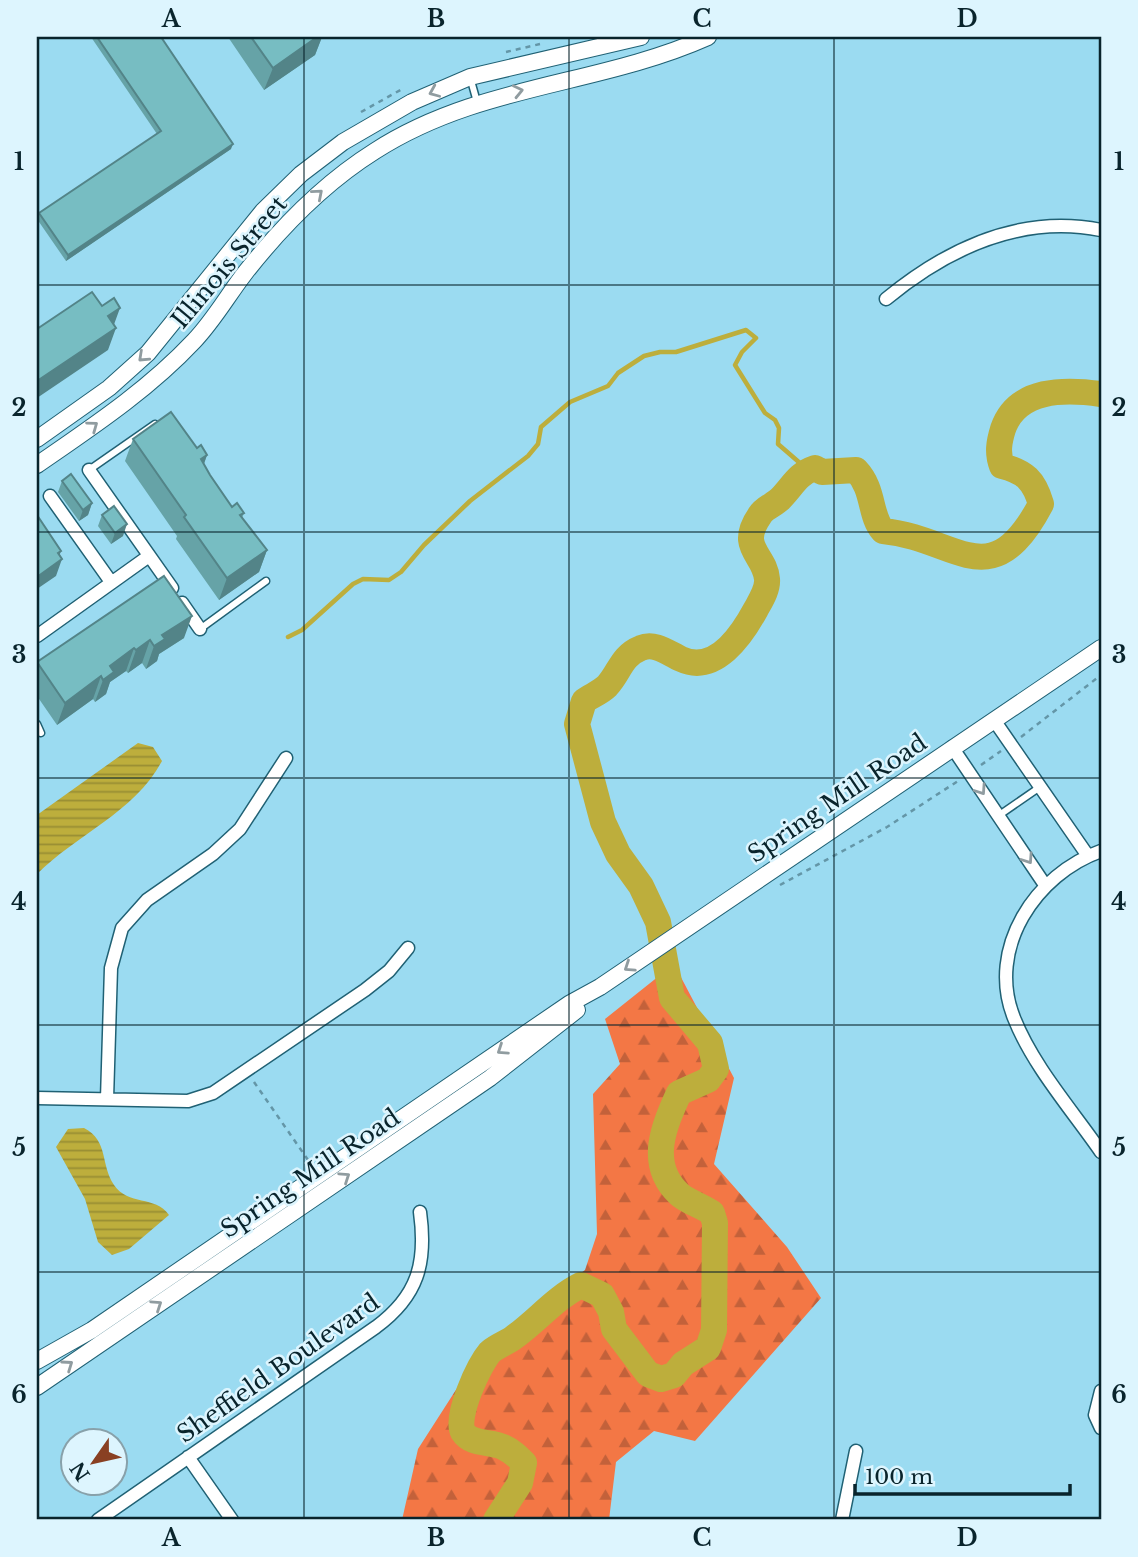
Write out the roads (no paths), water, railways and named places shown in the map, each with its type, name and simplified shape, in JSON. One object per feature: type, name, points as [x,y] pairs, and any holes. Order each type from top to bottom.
[{"type":"street","name":"Illinois Street","points":[[37,439],[109,387],[148,353],[199,294],[246,231],[301,174],[342,142],[388,114],[470,77],[641,37]]},
{"type":"street","name":"Illinois Street","points":[[37,465],[159,376],[196,339],[276,234],[333,181],[376,150],[421,125],[477,102],[623,69],[708,37]]},
{"type":"street","points":[[886,299],[970,244],[1012,229],[1056,225],[1101,230]]},
{"type":"street","points":[[89,470],[200,629]]},
{"type":"street","points":[[50,496],[111,582]]},
{"type":"street","points":[[37,636],[149,556]]},
{"type":"street","name":"Spring Mill Road","points":[[37,1361],[92,1330],[569,1004],[681,932],[1101,648]]},
{"type":"street","points":[[994,720],[1088,856]]},
{"type":"street","points":[[953,747],[1045,885]]},
{"type":"street","points":[[107,1099],[111,968],[122,928],[147,900],[213,854],[240,829],[286,758]]},
{"type":"street","points":[[1101,851],[1088,856],[1045,885],[1017,924],[1007,968],[1013,1016],[1027,1045],[1101,1152]]},
{"type":"street","points":[[37,1098],[188,1101],[213,1093],[365,990],[389,971],[408,948]]},
{"type":"street","name":"Spring Mill Road","points":[[37,1387],[490,1078],[574,1013],[600,986]]},
{"type":"street","name":"Sheffield Boulevard","points":[[98,1520],[376,1327],[401,1306],[419,1270],[423,1248],[420,1212]]},
{"type":"street","points":[[1101,1391],[1095,1416],[1101,1428]]},
{"type":"street","points":[[842,1520],[856,1451]]},
{"type":"street","points":[[188,1457],[232,1520]]},
{"type":"lane","points":[[470,77],[477,102]]},
{"type":"lane","points":[[89,470],[155,424]]},
{"type":"lane","points":[[200,629],[266,581]]},
{"type":"lane","points":[[37,724],[41,733]]},
{"type":"lane","points":[[998,816],[1041,787]]},
{"type":"waterway","points":[[288,637],[302,630],[353,584],[363,579],[389,580],[401,572],[424,545],[470,501],[528,456],[538,444],[541,427],[570,402],[608,386],[618,373],[644,356],[676,352],[746,330],[756,338],[742,352],[735,365],[765,413],[775,420],[779,428],[778,444],[808,470]]},
{"type":"waterway","points":[[496,1520],[520,1483],[524,1463],[503,1447],[471,1439],[463,1432],[461,1425],[469,1391],[490,1352],[513,1338],[563,1296],[581,1285],[602,1295],[611,1312],[614,1329],[648,1374],[661,1379],[674,1375],[683,1364],[708,1348],[714,1330],[715,1223],[712,1213],[679,1194],[669,1182],[663,1170],[661,1145],[668,1118],[679,1093],[708,1080],[716,1069],[710,1043],[672,998],[658,922],[641,886],[618,854],[603,822],[577,724],[584,701],[607,686],[629,655],[641,648],[656,647],[693,663],[705,662],[726,650],[750,619],[766,587],[765,570],[752,543],[754,526],[764,510],[780,499],[799,477],[815,468],[822,472],[856,470],[866,486],[883,531],[909,536],[971,556],[989,556],[1006,549],[1023,533],[1041,504],[1028,478],[1002,466],[999,457],[1000,443],[1010,416],[1019,406],[1044,394],[1101,394]]}]
